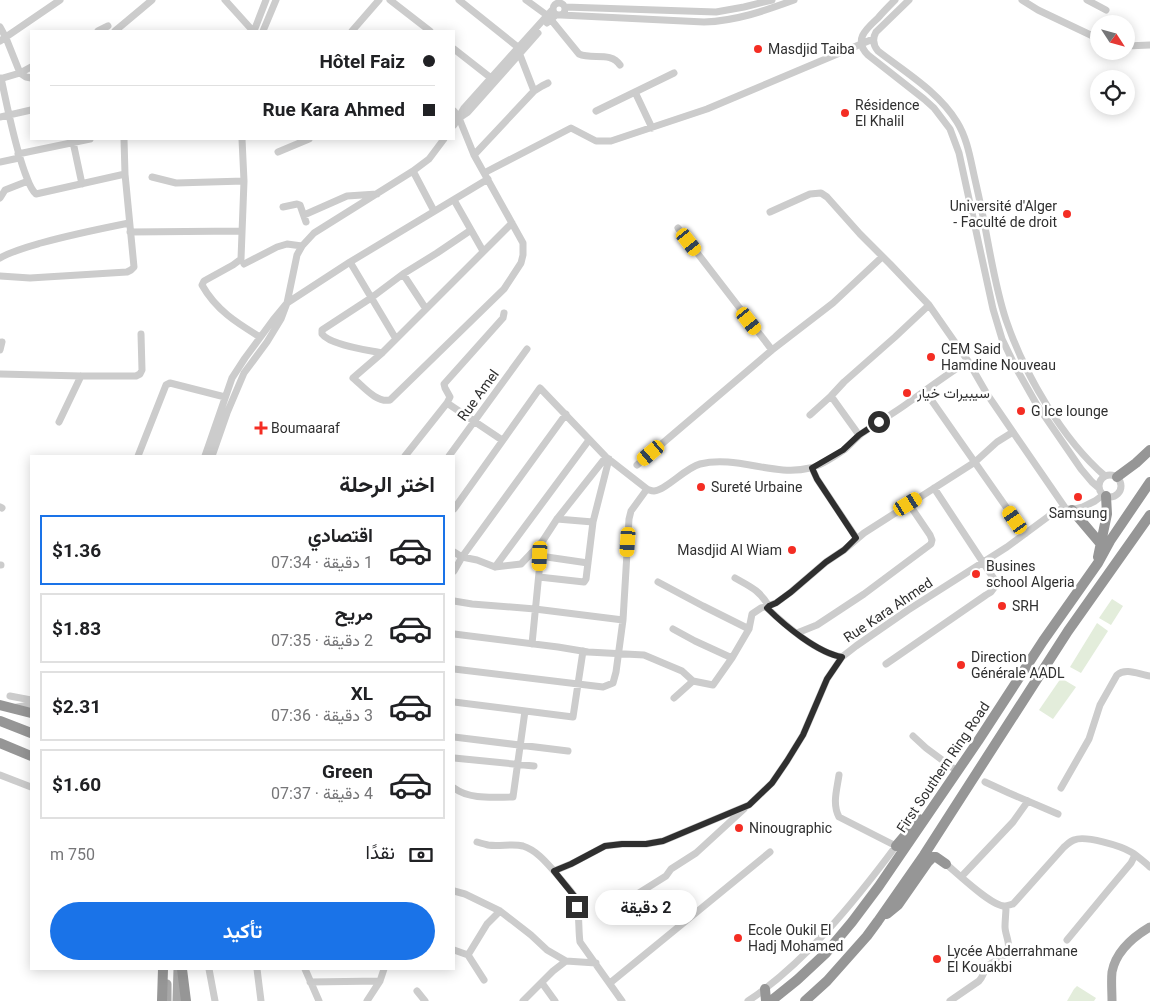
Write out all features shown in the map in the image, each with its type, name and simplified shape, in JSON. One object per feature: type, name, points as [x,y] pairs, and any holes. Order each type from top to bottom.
[{"type":"highway","points":[[1117,477],[1150,450]]},
{"type":"highway","name":"First Southern Ring Road","points":[[771,1001],[826,953],[879,886],[1043,641],[1098,563],[1150,482]]},
{"type":"highway","points":[[1098,563],[1100,543],[1107,514],[1102,492]]},
{"type":"highway","points":[[1069,509],[1100,543]]},
{"type":"highway","points":[[805,1001],[867,936],[924,855],[1068,631],[1150,515]]},
{"type":"highway","points":[[0,705],[30,714]]},
{"type":"highway","points":[[0,721],[30,733]]},
{"type":"highway","points":[[0,743],[30,756]]},
{"type":"highway","points":[[896,846],[956,773]]},
{"type":"highway","points":[[975,775],[985,782]]},
{"type":"highway","points":[[878,920],[898,905],[933,857],[936,856],[946,864]]},
{"type":"highway","points":[[162,1001],[164,970]]},
{"type":"highway","points":[[182,970],[186,1001]]},
{"type":"highway","points":[[765,989],[766,1001]]},
{"type":"main road","points":[[1112,1001],[1112,972],[1117,959],[1128,942],[1150,927]]},
{"type":"main road","points":[[164,970],[167,1001]]},
{"type":"main road","points":[[177,1001],[178,970]]},
{"type":"street","points":[[3,39],[60,0]]},
{"type":"street","points":[[116,30],[152,0]]},
{"type":"street","points":[[225,0],[253,30]]},
{"type":"street","points":[[254,30],[266,0]]},
{"type":"street","points":[[264,30],[276,0]]},
{"type":"street","points":[[353,30],[379,0]]},
{"type":"street","points":[[390,0],[429,30]]},
{"type":"street","points":[[459,0],[519,51],[534,92]]},
{"type":"street","points":[[526,0],[554,15],[694,22],[716,22],[734,19],[758,13],[794,0]]},
{"type":"street","points":[[620,65],[611,58],[578,54],[554,15],[555,4],[716,12],[744,8],[772,0]]},
{"type":"street","points":[[895,0],[864,32],[861,39],[863,50],[934,108],[950,129],[960,153],[993,310],[1005,347],[1036,405],[1092,482],[1102,492],[1114,496],[1120,491],[1121,483],[1117,477],[1111,474],[1105,476],[1100,480],[1102,492]]},
{"type":"street","points":[[909,0],[876,32],[873,40],[874,46],[940,100],[957,122],[968,148],[998,290],[1006,320],[1017,348],[1054,416],[1069,438],[1105,476]]},
{"type":"street","points":[[1022,0],[1038,10],[1090,35]]},
{"type":"street","points":[[1086,0],[1106,10]]},
{"type":"street","points":[[455,124],[463,110],[491,78],[554,15],[566,11],[564,3]]},
{"type":"street","points":[[100,30],[108,26]]},
{"type":"street","points":[[0,27],[3,39],[20,73],[30,78]]},
{"type":"street","points":[[205,455],[232,378],[244,358],[287,303],[350,262],[454,200],[486,176],[571,128],[596,140],[611,141],[707,109],[873,40]]},
{"type":"street","points":[[1135,46],[1150,45]]},
{"type":"street","points":[[455,50],[491,78]]},
{"type":"street","points":[[459,118],[468,112],[519,51]]},
{"type":"street","points":[[30,68],[1,79],[19,156],[33,192],[36,194],[124,174]]},
{"type":"street","points":[[596,112],[674,73]]},
{"type":"street","points":[[474,155],[534,92],[548,83]]},
{"type":"street","points":[[635,92],[652,128]]},
{"type":"street","points":[[0,117],[30,110]]},
{"type":"street","points":[[455,112],[474,155],[486,176],[512,223],[523,243],[521,263],[504,289],[390,400],[386,401],[375,396],[353,378],[382,353],[512,223]]},
{"type":"street","points":[[0,162],[84,140]]},
{"type":"street","points":[[0,276],[39,278],[127,272],[131,270],[134,266],[124,174],[124,140]]},
{"type":"street","points":[[242,140],[244,181],[241,259],[234,265],[204,281],[202,285],[220,309],[260,337]]},
{"type":"street","points":[[278,152],[308,140]]},
{"type":"street","points":[[212,455],[244,373],[281,319],[287,303],[297,255],[302,246],[314,233],[378,194],[429,159],[443,140]]},
{"type":"street","points":[[73,142],[82,184]]},
{"type":"street","points":[[413,171],[434,211]]},
{"type":"street","points":[[152,177],[176,182],[244,181]]},
{"type":"street","points":[[0,198],[5,190],[28,181]]},
{"type":"street","points":[[770,212],[810,194],[821,193],[827,197],[854,228],[929,304],[1013,432],[1069,509]]},
{"type":"street","points":[[283,207],[300,205],[305,219],[347,196],[378,194]]},
{"type":"street","points":[[454,200],[483,251]]},
{"type":"street","points":[[0,258],[29,246],[129,223]]},
{"type":"street","points":[[678,228],[772,350]]},
{"type":"street","points":[[382,353],[337,344],[325,338],[322,330],[404,274],[438,254],[471,230]]},
{"type":"street","points":[[130,232],[242,231]]},
{"type":"street","points":[[244,264],[277,247],[287,244],[302,246]]},
{"type":"street","points":[[637,465],[772,350],[833,303],[882,256]]},
{"type":"street","points":[[350,262],[396,339]]},
{"type":"street","points":[[404,274],[426,309]]},
{"type":"street","points":[[810,415],[929,304]]},
{"type":"street","points":[[406,455],[447,403],[450,397],[444,384],[503,318],[504,313]]},
{"type":"street","points":[[0,374],[136,376],[142,370],[142,334]]},
{"type":"street","points":[[0,350],[2,342]]},
{"type":"street","name":"Rue Amel","points":[[450,455],[527,350]]},
{"type":"street","points":[[455,508],[540,388],[607,458],[652,491],[660,489],[695,465],[704,463],[742,463],[788,470],[812,468],[843,450],[859,435],[968,361]]},
{"type":"street","points":[[59,422],[81,376]]},
{"type":"street","points":[[138,455],[166,385],[170,383],[225,397]]},
{"type":"street","points":[[925,391],[1025,534]]},
{"type":"street","points":[[831,396],[859,435]]},
{"type":"street","points":[[447,403],[502,440]]},
{"type":"street","points":[[455,569],[566,414]]},
{"type":"street","points":[[455,634],[583,651],[644,655],[682,671],[693,681],[713,685],[749,629],[752,614],[761,608],[776,603],[826,562],[844,550],[856,538],[976,462],[997,442],[1013,432]]},
{"type":"street","points":[[495,567],[589,440]]},
{"type":"street","points":[[455,553],[462,557],[495,567],[521,564],[542,542],[557,519],[607,458]]},
{"type":"street","points":[[539,577],[584,582],[586,580],[593,522],[607,458]]},
{"type":"street","points":[[812,468],[821,486],[856,538]]},
{"type":"street","points":[[886,664],[964,611],[994,589],[997,583],[934,488]]},
{"type":"street","points":[[455,668],[603,687],[613,683],[623,620],[629,519],[631,511],[647,489]]},
{"type":"street","name":"Rue Kara Ahmed","points":[[554,871],[605,846],[646,844],[663,841],[749,805],[772,783],[787,761],[803,735],[827,679],[842,657],[908,610],[983,562],[1057,511],[1083,508],[1092,503],[1102,492]]},
{"type":"street","points":[[797,633],[817,624],[864,594],[931,544],[930,535],[908,504]]},
{"type":"street","points":[[557,519],[593,522]]},
{"type":"street","points":[[532,644],[542,542]]},
{"type":"street","points":[[540,556],[588,563]]},
{"type":"street","points":[[735,578],[759,592],[769,606],[767,608],[797,633],[828,653],[842,657]]},
{"type":"street","points":[[658,582],[749,629]]},
{"type":"street","points":[[455,601],[623,620]]},
{"type":"street","points":[[673,629],[732,658]]},
{"type":"street","points":[[455,702],[573,717],[583,651]]},
{"type":"street","points":[[1061,788],[1089,739],[1100,705],[1117,675],[1124,671],[1150,676]]},
{"type":"street","points":[[674,698],[693,681]]},
{"type":"street","points":[[10,696],[30,700]]},
{"type":"street","points":[[12,708],[30,705]]},
{"type":"street","points":[[455,789],[459,792],[480,797],[513,797],[525,712]]},
{"type":"street","points":[[913,736],[956,773]]},
{"type":"street","points":[[455,737],[568,751]]},
{"type":"street","points":[[455,758],[534,766]]},
{"type":"street","points":[[0,775],[30,787]]},
{"type":"street","points":[[748,1001],[765,989],[803,955],[832,925],[864,888],[896,846],[840,817],[836,811],[835,803],[839,775]]},
{"type":"street","points":[[985,782],[1058,814]]},
{"type":"street","points":[[961,877],[1013,822],[1028,801]]},
{"type":"street","points":[[622,903],[666,876],[671,869],[696,854],[749,805]]},
{"type":"street","points":[[946,864],[983,895],[1006,907],[1013,904],[1064,847],[1073,840],[1094,840],[1122,848],[1135,855],[1150,868]]},
{"type":"street","points":[[477,842],[487,845],[524,846],[532,850],[554,871],[575,897],[579,917],[578,931],[580,942],[622,1001]]},
{"type":"street","points":[[610,983],[770,852]]},
{"type":"street","points":[[1068,940],[1131,863],[1135,855]]},
{"type":"street","points":[[455,891],[500,910],[547,950],[566,961],[596,964]]},
{"type":"street","points":[[950,1001],[982,978],[985,969],[1006,953],[1008,948],[1005,926],[1006,907]]},
{"type":"street","points":[[468,955],[487,924],[500,910]]},
{"type":"street","points":[[455,950],[468,955],[484,980]]},
{"type":"street","points":[[524,1001],[553,971],[566,961]]},
{"type":"street","points":[[209,970],[215,1001]]},
{"type":"street","points":[[257,970],[261,1001]]},
{"type":"street","points":[[305,970],[319,1001]]},
{"type":"street","points":[[367,1001],[380,981],[384,970]]},
{"type":"street","points":[[310,982],[380,981]]},
{"type":"street","points":[[542,983],[555,1001]]},
{"type":"street","points":[[418,991],[425,1001]]},
{"type":"green space","points":[[1112,599],[1123,606],[1111,625],[1099,618]]},
{"type":"green space","points":[[1097,623],[1108,631],[1081,673],[1070,667]]},
{"type":"green space","points":[[1061,678],[1076,687],[1053,719],[1039,710]]},
{"type":"green space","points":[[1077,986],[1096,998],[1094,1001],[1067,1001]]},
{"type":"place","name":"Masdjid Taiba","points":[[758,49]]},
{"type":"place","name":"Résidence El Khalil","points":[[845,113]]},
{"type":"place","name":"Université d'Alger - Faculté de droit","points":[[1067,214]]},
{"type":"place","name":"CEM Said Hamdine Nouveau","points":[[931,357]]},
{"type":"place","name":"سيبيرات خيار","points":[[907,393]]},
{"type":"place","name":"G Ice lounge","points":[[1021,411]]},
{"type":"place","name":"Boumaaraf","points":[[261,428]]},
{"type":"place","name":"Sureté Urbaine","points":[[701,487]]},
{"type":"place","name":"Samsung","points":[[1078,497]]},
{"type":"place","name":"Masdjid Al Wiam","points":[[792,550]]},
{"type":"place","name":"Busines school Algeria","points":[[976,574]]},
{"type":"place","name":"SRH","points":[[1002,606]]},
{"type":"place","name":"Direction Générale AADL","points":[[961,665]]},
{"type":"place","name":"Ninougraphic","points":[[739,828]]},
{"type":"place","name":"Ecole Oukil El Hadj Mohamed","points":[[738,938]]},
{"type":"place","name":"Lycée Abderrahmane El Kouakbi","points":[[937,959]]},
{"type":"route","points":[[577,907],[575,897],[554,871],[605,846],[646,844],[663,841],[749,805],[772,783],[787,761],[803,735],[827,679],[842,657],[834,656],[814,645],[767,608],[791,592],[826,562],[844,550],[856,538],[817,479],[812,468],[843,450],[859,435],[879,422]]}]
